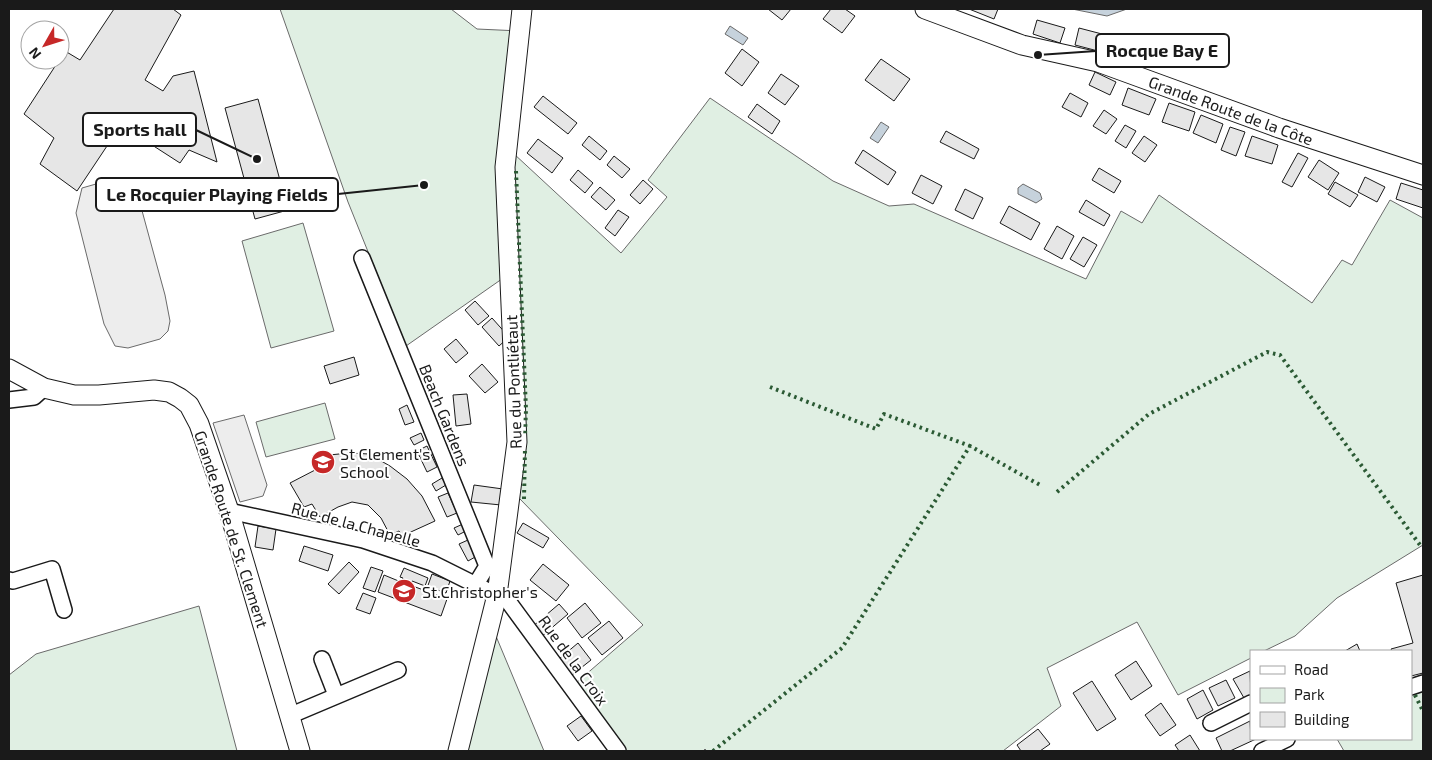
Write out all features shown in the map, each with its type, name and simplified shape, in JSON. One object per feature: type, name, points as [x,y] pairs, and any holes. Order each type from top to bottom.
[{"type":"main road","name":"Rue du Pontliétaut","points":[[458,751],[496,595],[517,442],[505,167],[522,9]]},
{"type":"main road","name":"Grande Route de la Côte","points":[[925,9],[1022,45],[1098,62],[1278,128],[1423,175]]},
{"type":"main road","name":"Grande Route de St. Clement","points":[[9,369],[44,388],[74,395],[99,395],[154,390],[169,392],[189,405],[199,424],[229,511],[300,751]]},
{"type":"street","name":"Beach Gardens","points":[[362,258],[487,566],[476,584]]},
{"type":"street","points":[[9,400],[34,397],[44,388]]},
{"type":"street","name":"Rue de la Chapelle","points":[[229,511],[363,540],[432,563],[496,595]]},
{"type":"street","points":[[9,580],[13,581],[52,569],[64,610]]},
{"type":"street","name":"Rue de la Croix","points":[[496,595],[508,601],[618,751]]},
{"type":"street","points":[[322,659],[336,695]]},
{"type":"street","points":[[289,716],[398,670]]},
{"type":"street","points":[[1212,723],[1250,704]]},
{"type":"street","points":[[1262,751],[1285,740]]},
{"type":"green space","points":[[280,9],[451,9],[477,29],[520,31],[509,274],[406,346],[348,202]]},
{"type":"green space","points":[[710,98],[833,181],[889,206],[914,204],[1086,279],[1121,211],[1142,223],[1159,195],[1312,303],[1342,260],[1352,265],[1390,200],[1423,218],[1423,545],[1337,598],[1295,636],[1266,650],[1250,650],[1250,659],[1178,695],[1137,622],[1047,668],[1061,706],[1003,751],[707,751],[705,749],[703,751],[626,751],[576,683],[643,625],[519,498],[522,451],[513,153],[621,253],[667,197],[648,180]]},
{"type":"green space","points":[[303,223],[334,331],[271,348],[242,241]]},
{"type":"green space","points":[[325,403],[335,439],[266,457],[256,422]]},
{"type":"green space","points":[[199,606],[237,751],[9,751],[9,675],[36,654]]},
{"type":"green space","points":[[493,629],[544,751],[464,751]]},
{"type":"green space","points":[[1423,687],[1423,751],[1344,751],[1338,740],[1412,740],[1412,691]]},
{"type":"shaded area","points":[[1072,9],[1127,9],[1107,16]]},
{"type":"shaded area","points":[[730,26],[748,38],[743,45],[725,34]]},
{"type":"shaded area","points":[[881,122],[889,127],[878,143],[870,138]]},
{"type":"shaded area","points":[[117,178],[135,185],[165,295],[170,321],[168,331],[160,339],[128,348],[115,346],[104,324],[76,213],[82,188]]},
{"type":"shaded area","points":[[1023,184],[1040,193],[1042,199],[1036,203],[1018,194],[1018,188]]},
{"type":"shaded area","points":[[244,415],[267,485],[263,496],[240,502],[213,423]]},
{"type":"building","points":[[114,9],[173,9],[181,15],[145,80],[163,91],[173,76],[194,71],[217,162],[189,150],[180,163],[121,125],[77,191],[40,164],[54,138],[24,114],[53,70],[70,70],[70,54],[80,60]]},
{"type":"building","points":[[768,9],[791,9],[782,20]]},
{"type":"building","points":[[831,9],[845,9],[855,16],[842,33],[823,19]]},
{"type":"building","points":[[969,9],[998,9],[994,19]]},
{"type":"building","points":[[1037,20],[1065,28],[1060,43],[1033,34]]},
{"type":"building","points":[[1079,28],[1102,34],[1098,51],[1075,45]]},
{"type":"building","points":[[742,49],[759,62],[742,86],[725,73]]},
{"type":"building","points":[[881,59],[910,79],[894,101],[865,80]]},
{"type":"building","points":[[1095,72],[1116,82],[1110,95],[1089,85]]},
{"type":"building","points":[[781,74],[799,86],[785,105],[768,93]]},
{"type":"building","points":[[1128,88],[1156,99],[1149,115],[1122,105]]},
{"type":"building","points":[[1070,93],[1088,103],[1081,117],[1062,107]]},
{"type":"building","points":[[543,96],[577,123],[568,134],[534,107]]},
{"type":"building","points":[[258,99],[288,210],[255,219],[225,108]]},
{"type":"building","points":[[1169,103],[1195,112],[1189,131],[1162,122]]},
{"type":"building","points":[[757,104],[780,121],[772,134],[748,117]]},
{"type":"building","points":[[1104,110],[1117,119],[1106,134],[1093,126]]},
{"type":"building","points":[[1201,115],[1223,124],[1216,143],[1193,133]]},
{"type":"building","points":[[1125,125],[1136,131],[1126,148],[1115,141]]},
{"type":"building","points":[[1230,127],[1245,132],[1236,156],[1221,150]]},
{"type":"building","points":[[946,131],[979,149],[974,159],[940,142]]},
{"type":"building","points":[[589,136],[607,151],[600,160],[582,145]]},
{"type":"building","points":[[1144,136],[1157,145],[1145,162],[1132,153]]},
{"type":"building","points":[[1252,136],[1278,145],[1272,164],[1245,156]]},
{"type":"building","points":[[538,139],[563,158],[552,173],[527,153]]},
{"type":"building","points":[[863,150],[896,172],[888,185],[855,163]]},
{"type":"building","points":[[1298,153],[1308,158],[1292,187],[1282,182]]},
{"type":"building","points":[[614,156],[630,169],[622,178],[607,165]]},
{"type":"building","points":[[1319,160],[1339,173],[1328,190],[1308,177]]},
{"type":"building","points":[[1099,168],[1121,181],[1114,193],[1092,180]]},
{"type":"building","points":[[578,170],[593,183],[585,193],[570,180]]},
{"type":"building","points":[[921,175],[942,186],[933,204],[912,193]]},
{"type":"building","points":[[1365,177],[1385,187],[1377,202],[1358,192]]},
{"type":"building","points":[[643,180],[653,189],[640,204],[630,195]]},
{"type":"building","points":[[1335,182],[1358,195],[1350,207],[1328,194]]},
{"type":"building","points":[[1401,183],[1423,190],[1423,208],[1396,199]]},
{"type":"building","points":[[600,187],[615,200],[606,210],[591,197]]},
{"type":"building","points":[[965,189],[983,198],[973,219],[955,210]]},
{"type":"building","points":[[1086,200],[1110,215],[1104,226],[1079,212]]},
{"type":"building","points":[[1009,206],[1040,223],[1031,240],[1000,223]]},
{"type":"building","points":[[618,210],[629,217],[615,236],[605,228]]},
{"type":"building","points":[[1057,226],[1074,236],[1062,259],[1044,249]]},
{"type":"building","points":[[1083,237],[1097,245],[1084,267],[1070,259]]},
{"type":"building","points":[[475,301],[489,316],[478,325],[465,310]]},
{"type":"building","points":[[492,318],[509,337],[499,346],[482,327]]},
{"type":"building","points":[[456,339],[468,353],[456,363],[444,349]]},
{"type":"building","points":[[354,357],[359,375],[330,384],[324,366]]},
{"type":"building","points":[[482,364],[498,382],[485,393],[469,376]]},
{"type":"building","points":[[467,394],[471,424],[456,426],[453,395]]},
{"type":"building","points":[[407,405],[414,422],[405,425],[399,409]]},
{"type":"building","points":[[421,433],[424,440],[414,445],[410,438]]},
{"type":"building","points":[[427,446],[437,467],[427,472],[417,451]]},
{"type":"building","points":[[369,454],[390,466],[407,479],[422,496],[435,521],[402,536],[399,531],[390,535],[381,518],[368,505],[352,502],[320,517],[312,504],[304,507],[290,483],[317,469],[314,463],[329,455]]},
{"type":"building","points":[[442,478],[446,485],[436,491],[432,484]]},
{"type":"building","points":[[474,485],[503,489],[501,505],[471,502]]},
{"type":"building","points":[[448,493],[457,513],[447,517],[438,497]]},
{"type":"building","points":[[523,523],[549,538],[543,548],[517,533]]},
{"type":"building","points":[[463,524],[466,531],[458,535],[454,528]]},
{"type":"building","points":[[258,526],[276,529],[273,550],[255,547]]},
{"type":"building","points":[[468,540],[477,556],[468,561],[459,544]]},
{"type":"building","points":[[304,546],[333,555],[328,571],[299,561]]},
{"type":"building","points":[[349,562],[359,572],[339,594],[328,584]]},
{"type":"building","points":[[543,564],[569,585],[556,601],[530,580]]},
{"type":"building","points":[[371,567],[383,571],[375,592],[363,588]]},
{"type":"building","points":[[404,568],[428,578],[425,586],[412,581],[410,585],[426,591],[432,574],[450,581],[446,593],[435,589],[434,594],[447,599],[441,616],[378,592],[384,575],[401,582],[403,578],[400,577]]},
{"type":"building","points":[[1423,575],[1423,673],[1412,676],[1412,650],[1391,649],[1413,643],[1396,583]]},
{"type":"building","points":[[363,593],[376,598],[370,614],[356,609]]},
{"type":"building","points":[[585,603],[601,623],[582,638],[567,618]]},
{"type":"building","points":[[559,604],[568,614],[541,637],[532,627]]},
{"type":"building","points":[[609,621],[623,638],[602,655],[588,638]]},
{"type":"building","points":[[578,643],[591,660],[572,675],[559,659]]},
{"type":"building","points":[[1357,644],[1360,650],[1347,650]]},
{"type":"building","points":[[1136,661],[1152,686],[1131,700],[1115,675]]},
{"type":"building","points":[[1250,671],[1250,695],[1244,698],[1233,679]]},
{"type":"building","points":[[1226,680],[1235,698],[1218,706],[1209,688]]},
{"type":"building","points":[[1092,681],[1116,719],[1097,731],[1073,693]]},
{"type":"building","points":[[1203,690],[1213,710],[1197,719],[1187,699]]},
{"type":"building","points":[[1161,703],[1176,725],[1160,736],[1145,715]]},
{"type":"building","points":[[581,716],[592,731],[578,741],[567,726]]},
{"type":"building","points":[[1250,721],[1250,740],[1254,740],[1230,751],[1222,751],[1216,738]]},
{"type":"building","points":[[1038,729],[1050,744],[1040,751],[1021,751],[1017,745]]},
{"type":"building","points":[[1190,735],[1200,751],[1179,751],[1175,745]]},
{"type":"hedge","points":[[516,171],[526,410],[525,434]]},
{"type":"hedge","points":[[1057,492],[1149,414],[1267,352],[1280,355],[1420,545]]},
{"type":"hedge","points":[[770,387],[876,429],[884,414],[970,446]]},
{"type":"hedge","points":[[713,751],[842,648],[970,446],[1040,485]]},
{"type":"hedge","points":[[524,499],[525,448]]},
{"type":"hedge","points":[[1415,695],[1423,711]]},
{"type":"place","name":"Rocque Bay E","points":[[1038,55]]},
{"type":"place","name":"Sports hall","points":[[257,159]]},
{"type":"place","name":"Le Rocquier Playing Fields","points":[[424,185]]},
{"type":"place","name":"St Clement's School","points":[[323,462]]},
{"type":"place","name":"St.Christopher's","points":[[404,591]]}]
